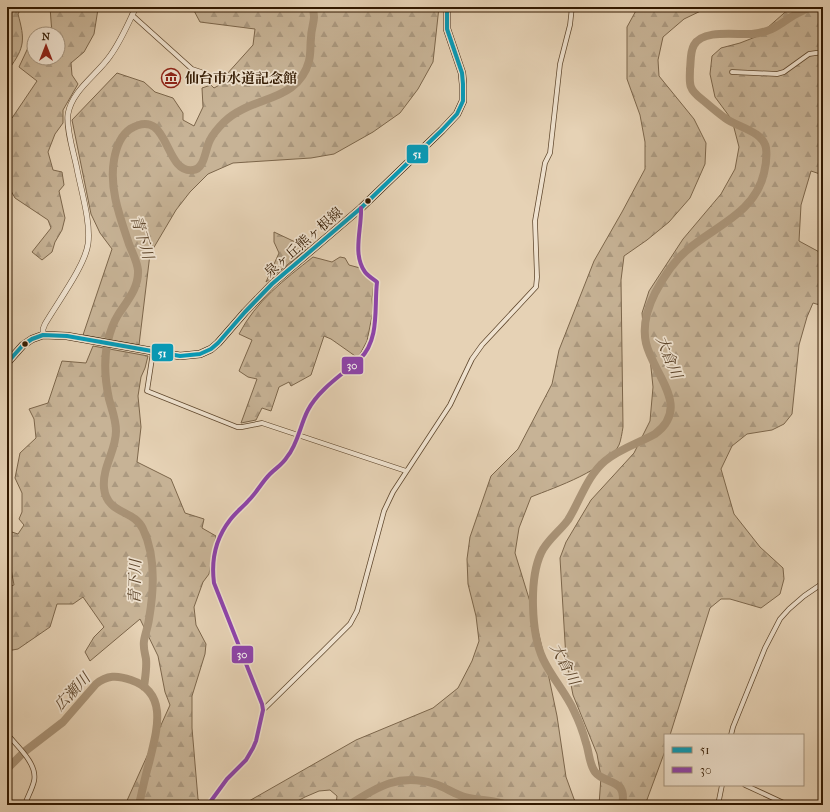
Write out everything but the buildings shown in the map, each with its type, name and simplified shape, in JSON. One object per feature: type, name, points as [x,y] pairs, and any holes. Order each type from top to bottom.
[{"type":"main road","name":"泉ヶ丘熊ヶ根線","points":[[7,363],[23,345],[32,339],[43,335],[81,338],[153,352],[190,356],[200,354],[211,349],[272,284],[360,208],[457,114],[464,95],[464,84],[462,73],[448,34],[447,7]]},
{"type":"street","points":[[43,335],[45,324],[79,268],[86,254],[88,244],[88,224],[68,122],[68,114],[73,100],[119,43],[136,7]]},
{"type":"street","points":[[263,710],[350,624],[357,611],[384,512],[393,492],[450,405],[472,359],[482,345],[536,287],[535,221],[545,163],[550,153],[560,64],[570,25],[572,7]]},
{"type":"street","points":[[132,15],[192,69],[201,72]]},
{"type":"street","points":[[732,72],[777,74],[784,72],[809,54],[823,52]]},
{"type":"street","points":[[208,805],[227,779],[246,760],[253,748],[263,710],[262,704],[217,593],[212,572],[216,545],[229,521],[250,500],[269,475],[284,462],[289,455],[309,409],[316,398],[366,353],[372,340],[375,327],[377,282],[366,273],[361,265],[359,255],[360,208]]},
{"type":"street","points":[[153,352],[147,391],[237,427],[262,423],[406,471]]},
{"type":"street","points":[[731,734],[765,648],[780,619],[804,596],[823,583]]},
{"type":"street","points":[[7,734],[33,768],[34,778],[25,805]]},
{"type":"street","points":[[718,805],[722,786]]},
{"type":"street","points":[[747,786],[788,805]]},
{"type":"green space","points":[[7,7],[22,7],[18,14],[22,30],[21,49],[9,69],[7,69]]},
{"type":"green space","points":[[50,7],[100,7],[98,9],[94,34],[84,52],[71,63],[72,75],[78,84],[63,110],[63,123],[55,134],[48,152],[53,170],[62,172],[64,185],[59,191],[65,218],[62,230],[55,242],[52,252],[42,260],[32,252],[51,228],[48,220],[15,198],[7,184],[7,119],[12,118],[37,81],[19,67],[26,52],[26,66],[66,66],[66,26],[51,26]]},
{"type":"green space","points":[[192,7],[439,7],[433,62],[418,89],[400,113],[373,132],[334,154],[311,158],[233,163],[208,174],[190,192],[176,210],[150,254],[139,345],[83,335],[112,249],[100,233],[91,214],[72,120],[117,73],[144,82],[155,92],[173,98],[183,113],[183,120],[194,126],[203,107],[202,88],[211,85],[214,88],[225,82],[226,75],[253,45],[255,29],[200,22]]},
{"type":"green space","points":[[638,7],[709,7],[684,19],[663,37],[658,60],[659,76],[694,119],[706,143],[705,164],[690,198],[669,222],[624,256],[621,280],[623,427],[619,445],[613,454],[592,470],[567,483],[531,497],[519,528],[515,553],[535,618],[548,673],[557,716],[566,777],[574,799],[578,805],[336,805],[337,796],[330,790],[319,791],[290,805],[242,805],[356,740],[433,708],[458,688],[472,661],[479,641],[476,616],[468,584],[467,559],[470,537],[491,476],[518,449],[552,384],[559,350],[594,261],[645,169],[645,142],[640,115],[627,79],[627,27]]},
{"type":"green space","points":[[791,7],[823,7],[823,175],[811,171],[801,205],[799,241],[823,254],[823,306],[813,303],[807,317],[799,345],[792,414],[784,424],[772,430],[747,434],[732,446],[721,469],[734,514],[760,547],[783,568],[784,579],[780,594],[761,608],[730,599],[721,599],[710,608],[670,734],[664,734],[664,754],[645,805],[599,805],[601,777],[597,754],[573,695],[566,659],[560,558],[566,542],[591,500],[634,453],[650,421],[653,387],[650,358],[644,336],[642,313],[649,291],[683,239],[721,194],[735,169],[739,147],[732,120],[715,97],[710,74],[712,56],[721,48],[758,36]]},
{"type":"green space","points":[[274,232],[308,248],[266,282],[279,253],[274,242]]},
{"type":"green space","points":[[313,257],[332,262],[340,257],[345,258],[349,265],[360,268],[374,283],[372,299],[373,311],[367,341],[358,358],[331,339],[324,336],[311,375],[291,386],[289,382],[279,387],[271,411],[262,408],[256,420],[241,423],[257,379],[248,377],[239,371],[252,340],[239,334],[262,301],[281,283]]},
{"type":"green space","points":[[93,346],[148,356],[141,377],[138,396],[141,427],[137,462],[171,479],[185,513],[204,519],[202,528],[216,536],[209,574],[203,582],[194,607],[196,625],[206,644],[205,654],[192,696],[192,728],[198,799],[204,805],[125,805],[170,705],[165,692],[158,656],[140,619],[90,661],[85,652],[94,637],[104,627],[83,597],[73,604],[57,604],[50,627],[18,649],[7,651],[7,587],[14,585],[11,569],[7,565],[7,525],[9,531],[18,534],[24,525],[19,519],[22,512],[22,493],[15,478],[20,453],[36,438],[34,419],[29,409],[48,403],[62,361],[86,363]]},
{"type":"waterway","name":"青下川","points":[[144,687],[146,673],[144,638],[149,622],[153,585],[150,550],[143,529],[139,523],[134,518],[115,508],[106,497],[104,488],[105,473],[114,445],[116,431],[115,419],[109,399],[106,378],[106,348],[113,324],[132,294],[138,277],[137,263],[122,224],[114,192],[113,171],[116,151],[121,139],[127,132],[130,129],[143,124],[152,126],[160,132],[176,162],[183,168],[193,170],[197,169],[204,158],[211,138],[224,122],[235,113],[285,92],[303,75],[310,55],[311,33],[314,19],[312,7]]},
{"type":"waterway","name":"大倉川","points":[[622,805],[623,796],[622,790],[619,786],[599,776],[593,769],[584,735],[576,715],[571,704],[543,659],[539,648],[533,606],[533,591],[537,564],[544,548],[568,520],[593,474],[599,467],[616,453],[655,434],[666,424],[670,413],[670,402],[662,378],[650,355],[645,336],[645,323],[650,305],[661,282],[677,260],[697,242],[743,209],[752,199],[759,187],[764,173],[766,148],[760,137],[725,118],[698,96],[692,89],[690,83],[690,69],[691,54],[694,45],[698,40],[712,35],[752,34],[767,31],[810,7]]},
{"type":"waterway","name":"広瀬川","points":[[7,769],[24,752],[63,722],[96,684],[108,677],[126,678],[143,686],[151,694],[156,704],[157,727],[155,739],[139,805]]},
{"type":"waterway","name":"大倉川","points":[[349,805],[380,787],[390,783],[411,780],[435,784],[465,797],[507,805]]},
{"type":"transit line","name":"51","points":[[7,363],[23,345],[32,339],[43,335],[67,336],[180,356],[200,354],[211,349],[272,284],[361,208],[457,114],[463,101],[462,73],[447,29],[447,7]]},
{"type":"transit line","name":"30","points":[[208,805],[227,779],[246,760],[253,748],[263,710],[262,704],[214,583],[213,566],[218,542],[230,520],[252,497],[267,477],[284,462],[291,452],[305,416],[318,395],[360,359],[371,342],[375,323],[377,282],[365,272],[359,257],[358,241],[361,208]]},
{"type":"place","name":"仙台市水道記念館","points":[[171,78]]}]
